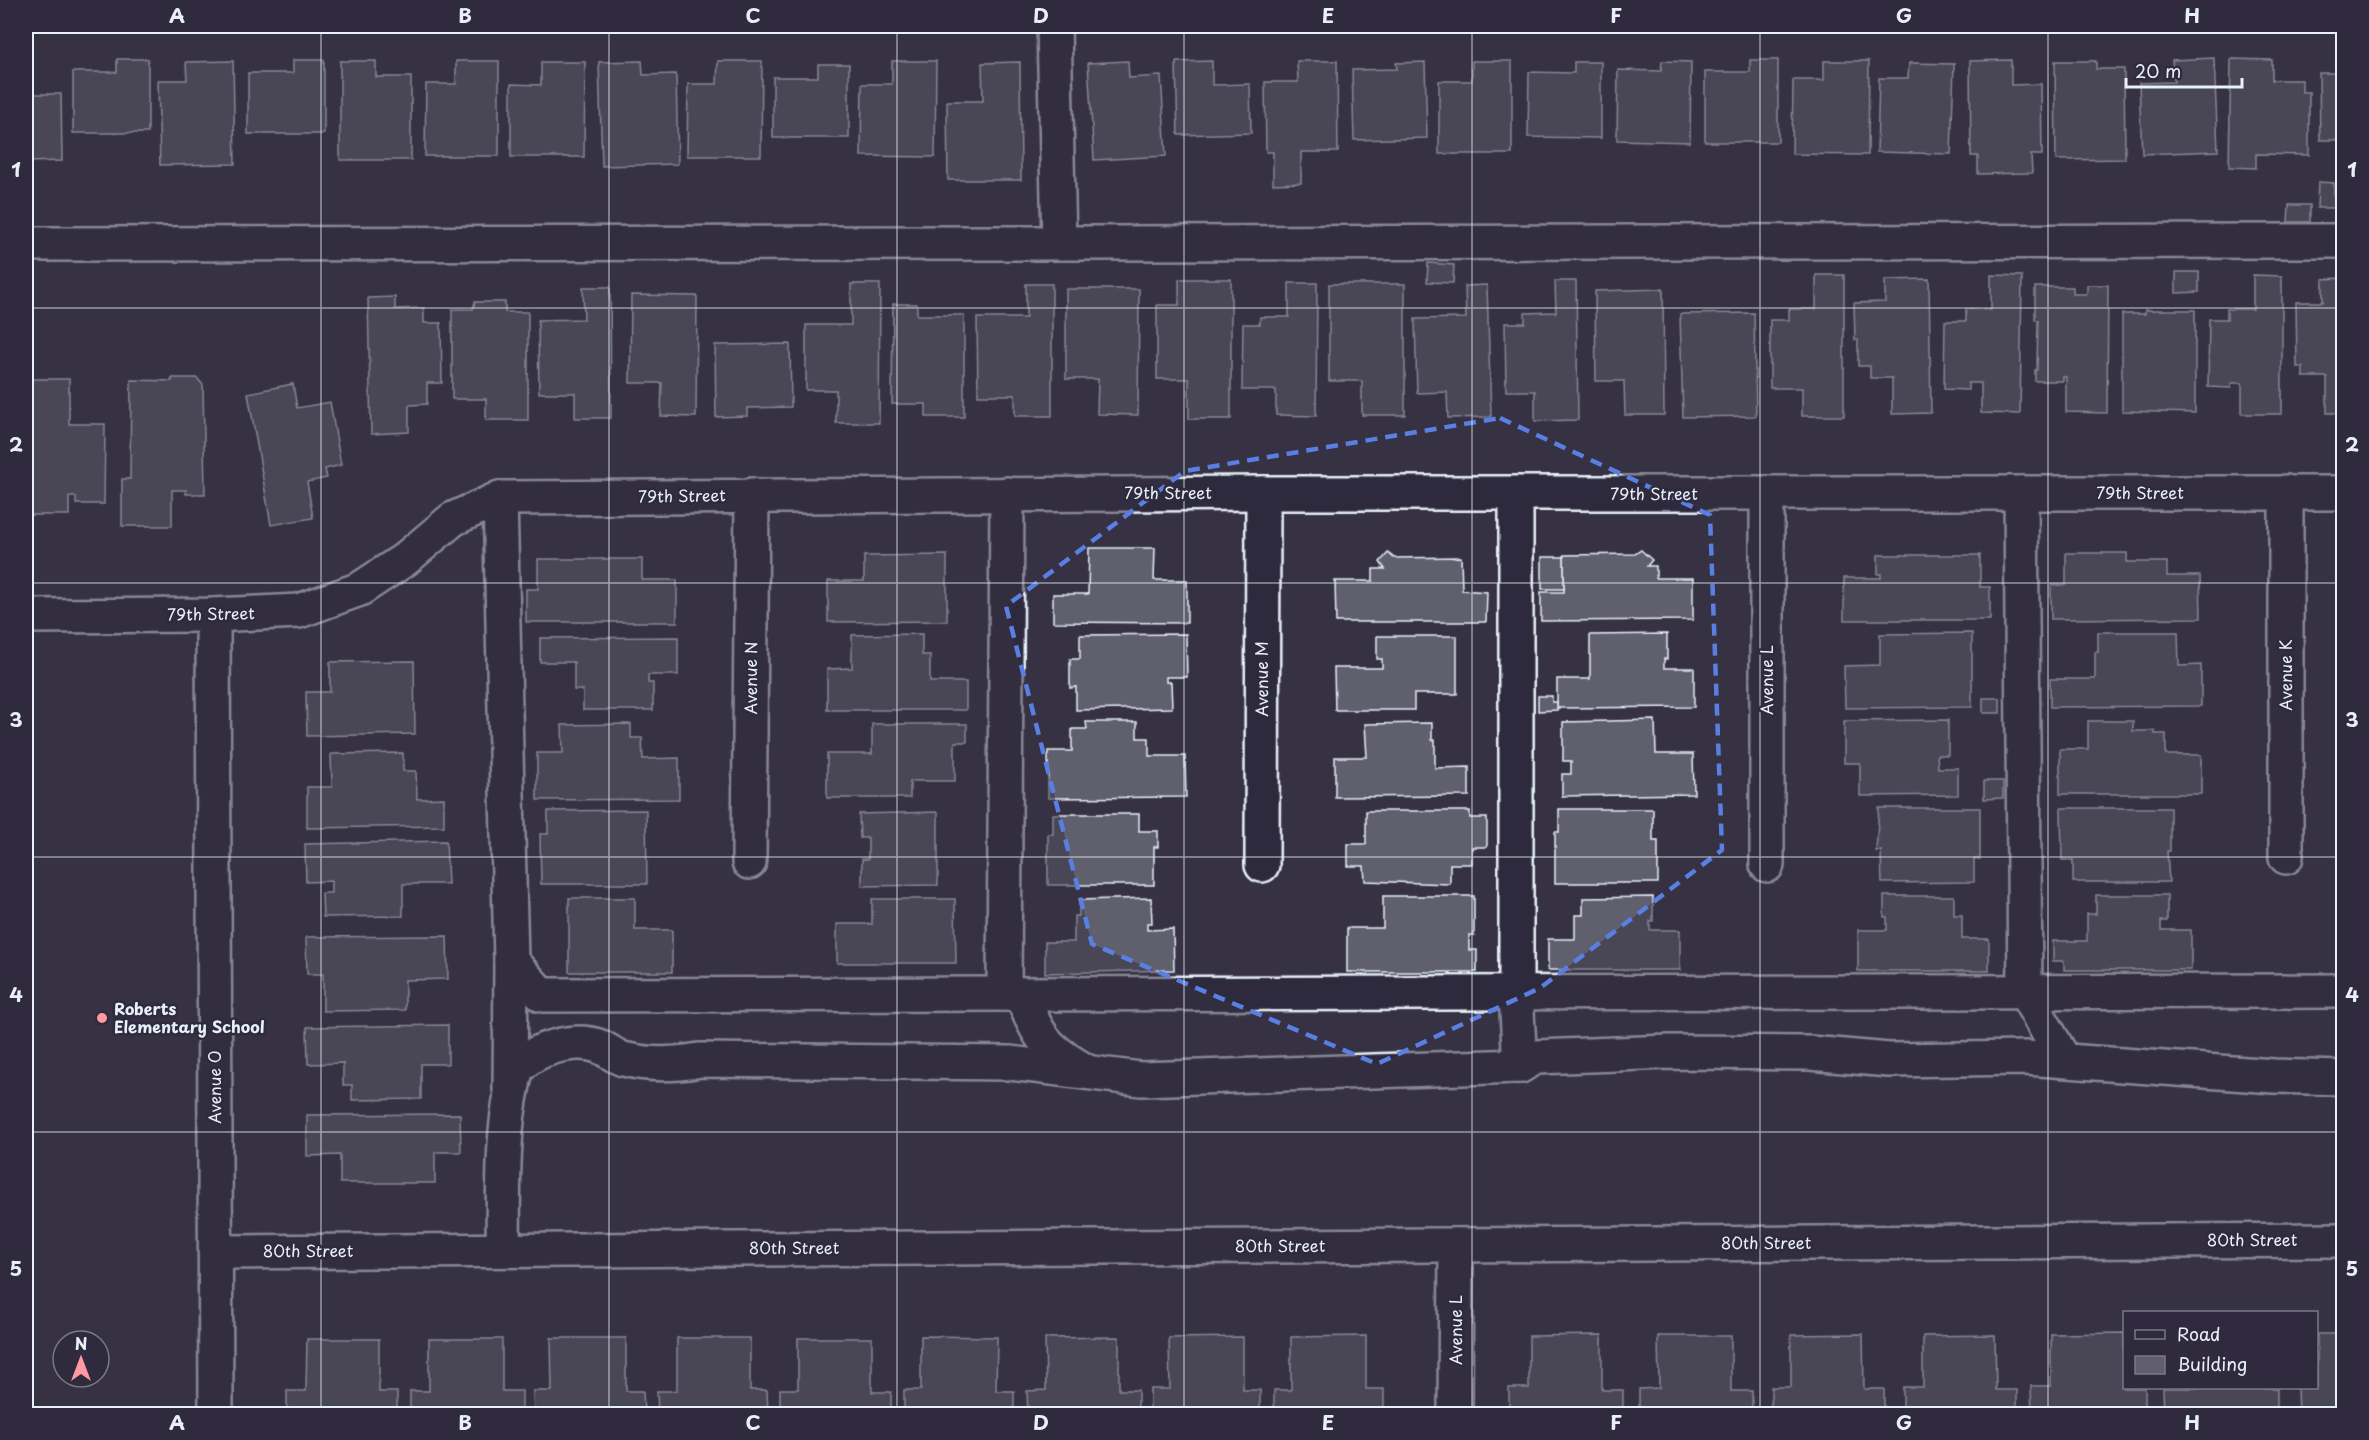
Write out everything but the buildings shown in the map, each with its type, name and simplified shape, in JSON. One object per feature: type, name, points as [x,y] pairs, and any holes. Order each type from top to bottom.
[{"type":"street","points":[[1054,26],[1059,243]]},
{"type":"street","points":[[26,244],[2343,241]]},
{"type":"street","name":"Avenue K","points":[[2286,492],[2286,857]]},
{"type":"street","name":"79th Street","points":[[26,616],[213,615],[298,611],[360,589],[404,560],[453,519],[500,498],[1263,493],[2343,492]]},
{"type":"street","name":"Avenue M","points":[[1262,865],[1263,493]]},
{"type":"street","points":[[1007,494],[1012,994],[1039,1035],[1061,1057],[1088,1072]]},
{"type":"street","points":[[1516,494],[1516,993],[1520,1066]]},
{"type":"street","name":"Avenue L","points":[[1767,494],[1767,865]]},
{"type":"street","points":[[2021,494],[2025,992],[2064,1060]]},
{"type":"street","name":"Avenue N","points":[[749,862],[752,495]]},
{"type":"street","points":[[500,498],[510,962],[510,1099],[504,1155],[503,1250]]},
{"type":"street","name":"Avenue O","points":[[213,615],[216,1414]]},
{"type":"street","points":[[510,962],[542,995],[2343,991]]},
{"type":"street","points":[[510,1099],[517,1069],[540,1050],[569,1044],[598,1046],[622,1058],[679,1064],[700,1060],[1010,1064],[1141,1079],[1520,1066],[1536,1057],[1670,1052],[1810,1053],[1889,1060],[2026,1058],[2343,1078]]},
{"type":"street","name":"80th Street","points":[[216,1252],[2343,1240]]},
{"type":"street","name":"Avenue L","points":[[1455,1414],[1456,1245]]},
{"type":"highlighted area","points":[[1500,418],[1710,515],[1722,850],[1540,988],[1377,1064],[1092,944],[1006,606],[1185,471]]},
{"type":"place","name":"Roberts Elementary School","points":[[102,1018]]}]
